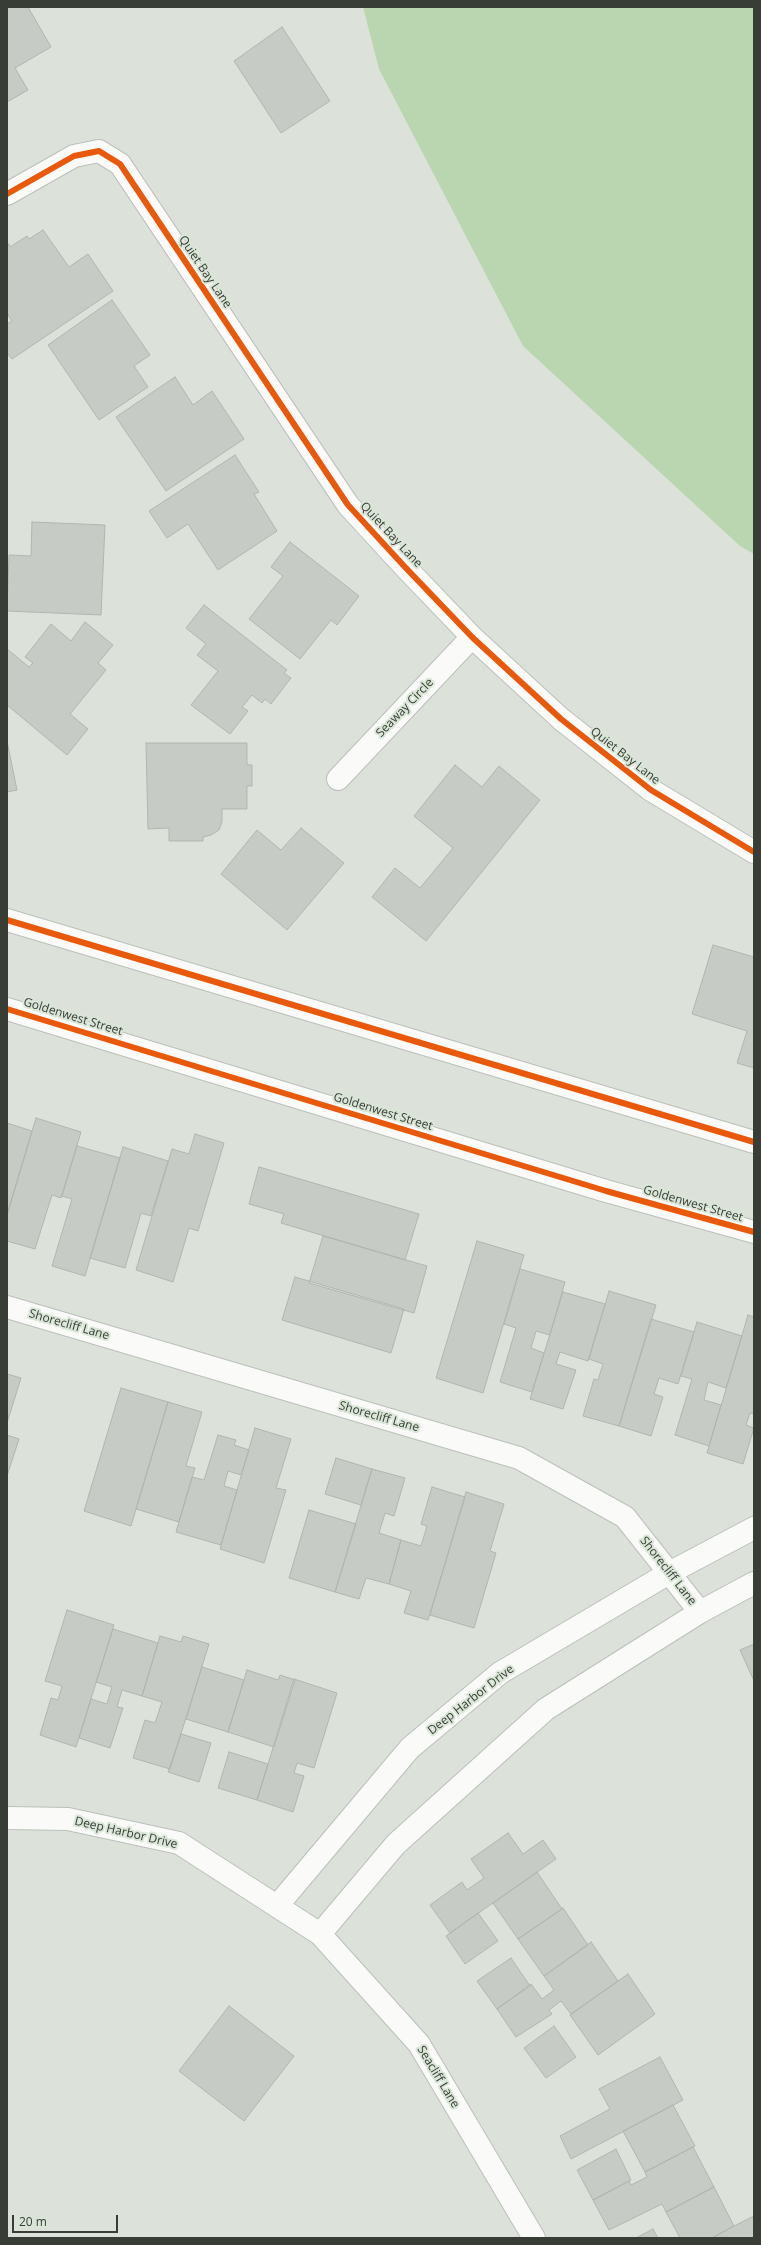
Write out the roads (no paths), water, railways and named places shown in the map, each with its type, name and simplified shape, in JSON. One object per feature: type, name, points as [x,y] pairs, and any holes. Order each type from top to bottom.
[{"type":"street","name":"Quiet Bay Lane","points":[[7,194],[74,156],[99,151],[120,164],[348,506],[472,637],[561,719],[651,790],[754,852]]},
{"type":"street","name":"Seaway Circle","points":[[338,779],[472,637]]},
{"type":"street","points":[[7,920],[754,1142]]},
{"type":"street","name":"Goldenwest Street","points":[[7,1009],[606,1191],[754,1232]]},
{"type":"street","name":"Shorecliff Lane","points":[[7,1306],[519,1458],[625,1517],[700,1612]]},
{"type":"street","name":"Deep Harbor Drive","points":[[276,1906],[410,1748],[500,1674],[669,1573],[754,1528]]},
{"type":"street","points":[[320,1934],[396,1844],[546,1709],[700,1612],[754,1583]]},
{"type":"street","name":"Deep Harbor Drive","points":[[7,1818],[68,1819],[179,1843],[320,1934]]},
{"type":"street","name":"Seacliff Lane","points":[[320,1934],[419,2044],[534,2238]]}]
